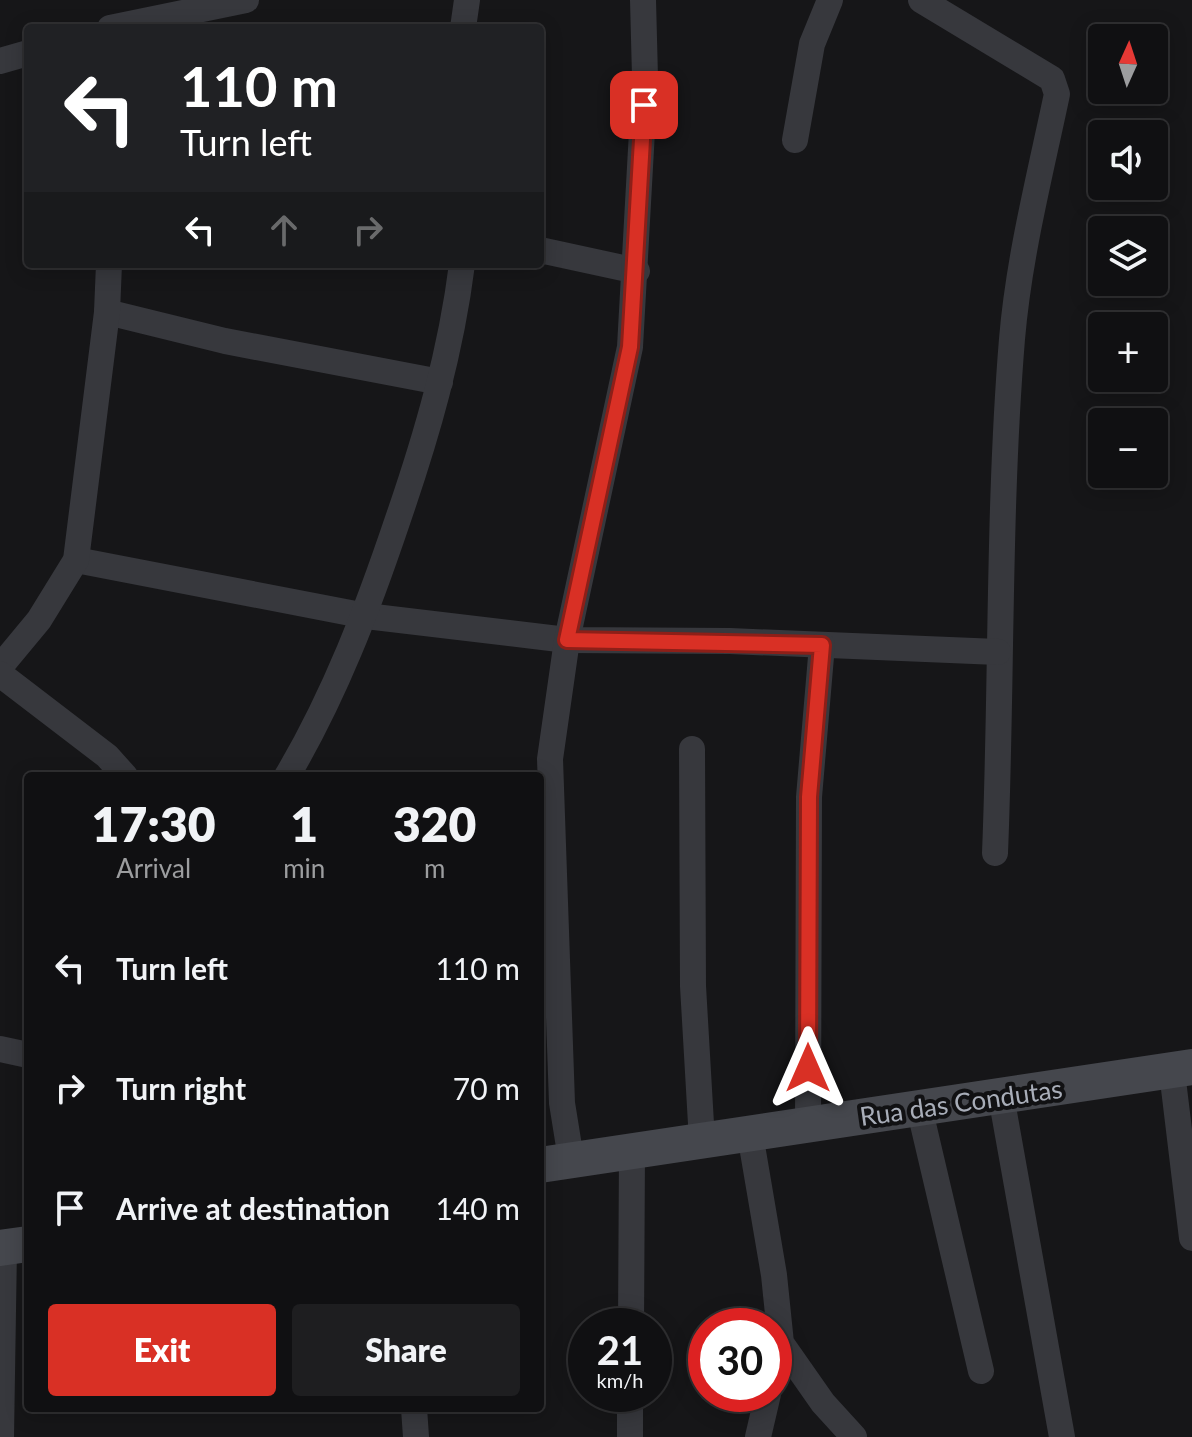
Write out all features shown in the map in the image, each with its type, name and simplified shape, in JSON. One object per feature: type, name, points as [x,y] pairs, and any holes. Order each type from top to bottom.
[{"type":"street","points":[[130,24],[246,0]]},
{"type":"street","points":[[464,24],[467,0]]},
{"type":"street","points":[[556,1162],[551,1104],[550,759],[567,640],[630,347],[637,271],[645,77],[643,0]]},
{"type":"street","points":[[795,140],[812,44],[830,0]]},
{"type":"street","points":[[921,0],[1052,79],[1057,94],[1024,250],[1012,338],[998,652],[995,853]]},
{"type":"street","points":[[0,61],[24,54]]},
{"type":"street","points":[[544,251],[637,271]]},
{"type":"street","points":[[0,667],[39,620],[76,560],[107,312],[109,268]]},
{"type":"street","points":[[289,772],[324,707],[366,616],[440,382],[461,268]]},
{"type":"street","points":[[107,312],[225,341],[440,382]]},
{"type":"street","points":[[76,560],[366,616],[567,640],[998,652]]},
{"type":"street","points":[[808,1125],[809,797],[822,645]]},
{"type":"street","points":[[0,674],[107,756],[121,772]]},
{"type":"street","points":[[692,749],[693,986],[702,1141]]},
{"type":"street","points":[[0,1049],[24,1054]]},
{"type":"street","points":[[1182,1069],[1192,1238]]},
{"type":"street","name":"Rua das Condutas","points":[[556,1162],[1182,1069]]},
{"type":"street","points":[[1001,1096],[1062,1437]]},
{"type":"street","points":[[919,1107],[981,1371]]},
{"type":"street","points":[[750,1134],[777,1308]]},
{"type":"street","points":[[631,1308],[632,1152]]},
{"type":"street","points":[[1,1437],[11,1247]]},
{"type":"street","points":[[792,1359],[823,1403],[854,1437]]},
{"type":"street","points":[[414,1412],[416,1437]]},
{"type":"street","points":[[630,1412],[630,1437]]},
{"type":"street","points":[[758,1437],[764,1412]]},
{"type":"route","points":[[644,105],[637,271],[630,347],[585,571],[567,640],[822,645],[809,797],[808,1068]]}]
